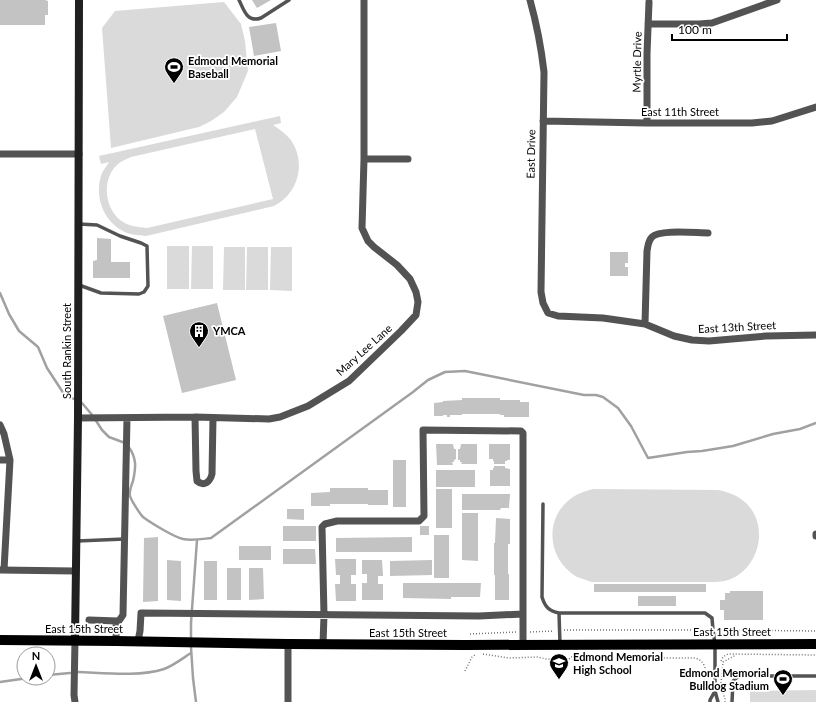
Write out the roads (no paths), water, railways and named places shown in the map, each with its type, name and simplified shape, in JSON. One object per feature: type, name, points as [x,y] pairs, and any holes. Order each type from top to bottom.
[{"type":"main road","name":"East 15th Street","points":[[0,640],[288,644],[816,644]]},
{"type":"street","name":"South Rankin Street","points":[[75,702],[75,571],[78,418],[79,0]]},
{"type":"street","name":"Mary Lee Lane","points":[[78,418],[270,419],[284,416],[308,406],[349,381],[416,315],[418,302],[416,292],[410,279],[397,265],[374,248],[368,241],[362,228],[364,159],[364,0]]},
{"type":"street","name":"East Drive","points":[[530,0],[542,50],[544,72],[541,292],[545,309]]},
{"type":"street","points":[[648,24],[712,23],[776,0]]},
{"type":"street","name":"Myrtle Drive","points":[[648,123],[649,2]]},
{"type":"street","name":"East 11th Street","points":[[543,121],[648,123],[772,121],[816,107]]},
{"type":"street","points":[[0,154],[79,154]]},
{"type":"street","points":[[364,159],[408,159]]},
{"type":"street","points":[[645,324],[649,240],[654,235],[663,232],[708,233]]},
{"type":"street","name":"East 13th Street","points":[[545,309],[548,313],[558,316],[603,318],[645,324],[674,336],[692,340],[709,341],[766,336],[816,335]]},
{"type":"street","points":[[116,641],[116,625],[118,620],[124,615],[128,418]]},
{"type":"street","points":[[195,418],[197,481],[204,484],[211,479],[212,474],[213,418]]},
{"type":"street","points":[[0,425],[4,434],[10,460],[2,570],[75,571]]},
{"type":"street","points":[[322,644],[324,615],[322,527],[325,524],[337,521],[419,521],[424,516],[423,430],[521,431],[523,434],[523,645]]},
{"type":"street","points":[[0,460],[10,460]]},
{"type":"street","points":[[138,641],[141,613],[479,616],[523,614]]},
{"type":"street","points":[[89,620],[118,620]]},
{"type":"street","points":[[288,644],[288,702]]},
{"type":"lane","points":[[239,0],[248,17],[252,20],[261,18],[289,0]]},
{"type":"lane","points":[[78,284],[101,293],[140,294],[144,292],[148,286],[147,246],[120,236],[97,225],[79,224]]},
{"type":"lane","points":[[543,504],[542,597],[546,606],[552,611],[559,613],[705,613],[712,618],[712,630],[715,644],[715,691],[718,702]]},
{"type":"lane","points":[[76,541],[125,539]]},
{"type":"lane","points":[[559,613],[560,645]]},
{"type":"lane","points":[[732,702],[733,681],[739,676],[816,676]]},
{"type":"lane","points":[[710,702],[715,691]]},
{"type":"waterway","points":[[0,293],[9,314],[19,331],[38,347],[47,368],[64,394],[82,403],[109,437],[125,443]]},
{"type":"waterway","points":[[128,446],[131,450],[135,463],[130,496],[140,513],[147,520],[174,536],[186,540],[193,540],[211,538],[428,380],[445,372],[465,371],[584,395],[596,395],[603,397],[618,408],[631,426],[648,458],[733,446],[773,434],[800,429],[816,423]]},
{"type":"waterway","points":[[191,637],[197,540]]},
{"type":"waterway","points":[[191,647],[196,702]]},
{"type":"waterway","points":[[78,672],[122,674],[144,673],[164,669],[191,653]]},
{"type":"waterway","points":[[56,674],[70,673]]},
{"type":"waterway","points":[[0,682],[16,680]]},
{"type":"place","name":"Edmond Memorial Baseball","points":[[174,84]]},
{"type":"place","name":"YMCA","points":[[199,348]]},
{"type":"place","name":"Edmond Memorial High School","points":[[559,680]]},
{"type":"place","name":"Edmond Memorial Bulldog Stadium","points":[[783,696]]}]
